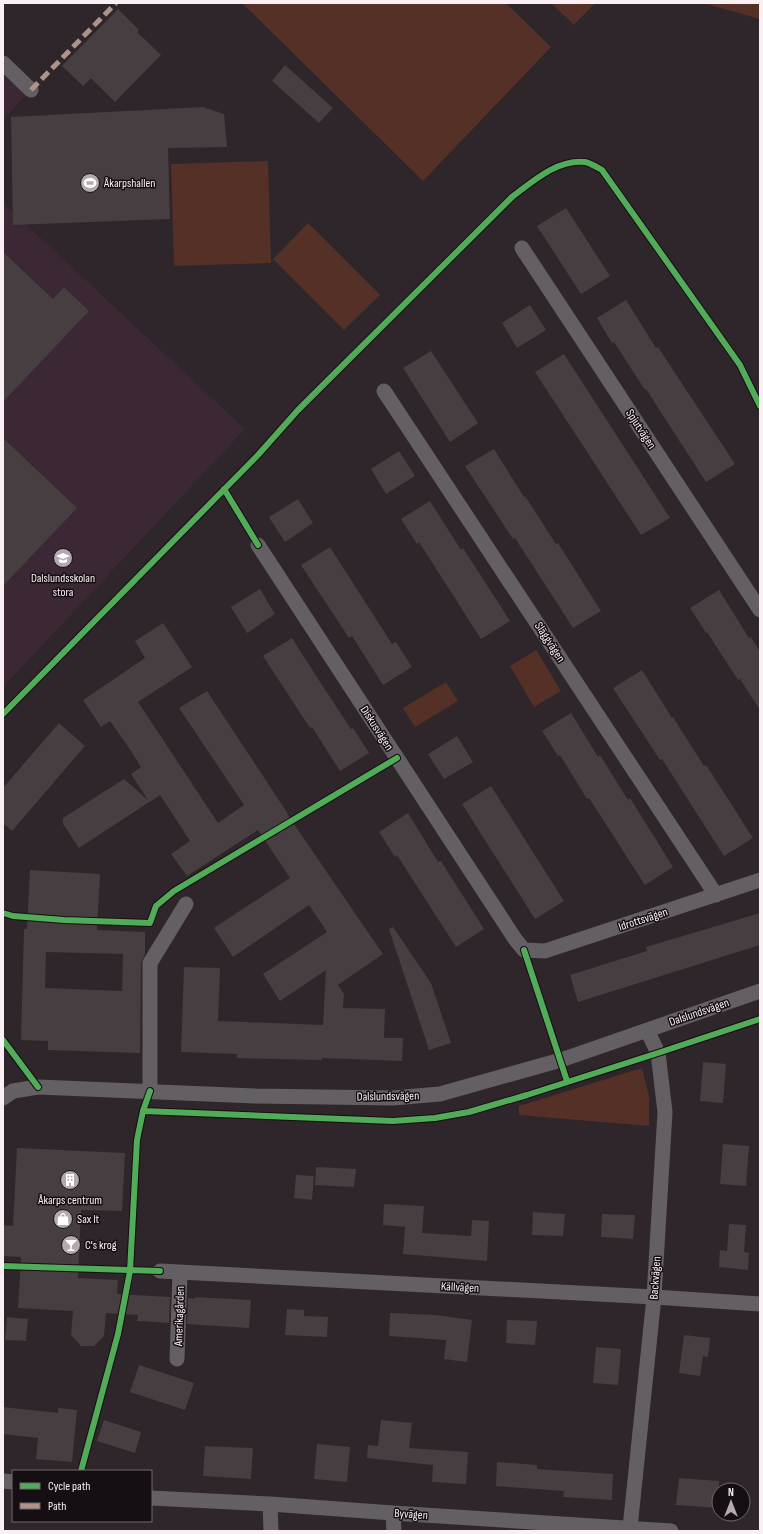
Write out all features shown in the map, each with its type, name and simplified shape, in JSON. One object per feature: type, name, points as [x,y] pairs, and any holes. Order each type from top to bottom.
[{"type":"street","points":[[3,64],[31,90]]},
{"type":"street","name":"Spjutvägen","points":[[522,248],[760,610]]},
{"type":"street","name":"Släggvägen","points":[[384,391],[716,895]]},
{"type":"street","name":"Diskusvägen","points":[[258,545],[515,939],[524,950]]},
{"type":"street","name":"Idrottsvägen","points":[[524,950],[545,951],[760,880]]},
{"type":"street","points":[[150,1091],[150,963],[186,904]]},
{"type":"street","name":"Dalslundsvägen","points":[[3,1098],[13,1091],[38,1086],[255,1096],[393,1098],[440,1094],[561,1060],[760,991]]},
{"type":"street","name":"Backvägen","points":[[630,1528],[654,1297],[666,1112],[658,1053],[647,1030]]},
{"type":"street","name":"Källvägen","points":[[160,1272],[654,1297],[760,1304]]},
{"type":"street","name":"Amerikagården","points":[[177,1359],[180,1273]]},
{"type":"street","name":"Byvägen","points":[[152,1498],[270,1504],[664,1531]]},
{"type":"street","points":[[270,1504],[271,1531]]},
{"type":"street","points":[[393,1513],[394,1531]]},
{"type":"shaded area","points":[[242,3],[506,3],[551,47],[423,181]]},
{"type":"shaded area","points":[[551,3],[595,3],[574,25]]},
{"type":"shaded area","points":[[703,3],[760,3],[760,19]]},
{"type":"shaded area","points":[[3,63],[31,90],[3,119]]},
{"type":"shaded area","points":[[268,161],[271,263],[174,266],[171,164]]},
{"type":"shaded area","name":"Dalslundsskolan stora","points":[[3,203],[245,429],[3,687]]},
{"type":"shaded area","points":[[308,223],[380,295],[344,330],[273,259]]},
{"type":"shaded area","points":[[536,650],[561,691],[534,707],[510,666]]},
{"type":"shaded area","points":[[446,682],[458,701],[415,727],[403,708]]},
{"type":"shaded area","points":[[642,1068],[649,1097],[649,1126],[519,1115],[519,1106]]},
{"type":"building","points":[[118,9],[139,30],[137,32],[161,55],[115,102],[91,78],[83,86],[62,66]]},
{"type":"building","points":[[285,65],[333,108],[319,123],[272,81]]},
{"type":"building","name":"Åkarpshallen","points":[[203,107],[224,114],[227,147],[168,148],[170,219],[13,225],[11,117]]},
{"type":"building","points":[[566,208],[610,276],[581,294],[537,226]]},
{"type":"building","points":[[3,252],[53,299],[64,287],[89,311],[3,402]]},
{"type":"building","points":[[626,300],[656,348],[658,347],[735,464],[706,482],[646,389],[645,390],[614,342],[612,343],[597,318]]},
{"type":"building","points":[[530,305],[546,330],[517,348],[502,323]]},
{"type":"building","points":[[431,351],[478,423],[450,442],[403,368]]},
{"type":"building","points":[[564,354],[670,518],[641,535],[535,372]]},
{"type":"building","points":[[3,438],[77,508],[3,586]]},
{"type":"building","points":[[494,449],[556,544],[558,543],[601,611],[573,628],[515,538],[513,539],[465,466]]},
{"type":"building","points":[[399,451],[415,476],[386,494],[371,469]]},
{"type":"building","points":[[298,499],[313,523],[285,542],[269,517]]},
{"type":"building","points":[[430,501],[461,550],[463,548],[510,621],[481,639],[419,542],[417,544],[401,519]]},
{"type":"building","points":[[330,547],[392,644],[396,642],[412,667],[383,685],[352,636],[349,638],[301,565]]},
{"type":"building","points":[[260,589],[275,614],[247,633],[231,607]]},
{"type":"building","points":[[719,590],[749,638],[751,637],[760,652],[760,710],[690,608]]},
{"type":"building","points":[[163,623],[192,667],[138,702],[218,823],[244,805],[179,708],[207,691],[287,814],[383,954],[338,985],[344,994],[343,1008],[385,1009],[384,1038],[403,1038],[402,1061],[322,1058],[322,1060],[237,1058],[237,1054],[181,1052],[184,967],[220,968],[218,1021],[323,1025],[326,970],[280,1001],[263,974],[327,932],[309,905],[233,957],[214,928],[290,878],[258,830],[187,876],[171,854],[190,841],[160,795],[79,848],[63,824],[63,818],[124,779],[148,800],[131,774],[141,767],[131,751],[110,721],[101,727],[83,700],[145,658],[135,641]]},
{"type":"building","points":[[292,638],[351,729],[353,728],[369,753],[340,771],[312,727],[310,728],[263,656]]},
{"type":"building","points":[[642,670],[672,718],[673,717],[704,766],[706,765],[753,838],[724,856],[662,759],[660,760],[613,688]]},
{"type":"building","points":[[571,713],[598,757],[600,755],[628,800],[630,798],[673,867],[645,885],[589,798],[587,799],[560,755],[558,756],[542,731]]},
{"type":"building","points":[[59,723],[85,746],[12,831],[3,823],[3,788]]},
{"type":"building","points":[[457,736],[473,762],[444,779],[428,754]]},
{"type":"building","points":[[491,786],[564,901],[535,919],[462,804]]},
{"type":"building","points":[[408,813],[438,862],[441,861],[484,929],[456,947],[397,855],[395,857],[379,832]]},
{"type":"building","points":[[30,870],[100,874],[97,930],[145,932],[145,954],[141,963],[140,1053],[48,1050],[48,1041],[21,1040],[24,929],[27,929]],"holes":[[[46,952],[123,954],[122,991],[45,988]]]},
{"type":"building","points":[[760,913],[760,945],[578,1002],[570,975],[647,951],[646,947]]},
{"type":"building","points":[[393,927],[431,983],[451,1043],[429,1050],[389,929]]},
{"type":"building","points":[[703,1062],[726,1064],[723,1103],[700,1101]]},
{"type":"building","points":[[723,1144],[749,1146],[746,1186],[720,1184]]},
{"type":"building","points":[[17,1148],[125,1153],[122,1211],[81,1210],[78,1278],[118,1280],[117,1294],[170,1297],[169,1323],[137,1321],[138,1315],[106,1313],[104,1336],[94,1346],[81,1346],[71,1335],[73,1311],[18,1308],[21,1257],[3,1256],[3,1225],[13,1226]]},
{"type":"building","points":[[316,1167],[356,1169],[354,1187],[315,1185]]},
{"type":"building","points":[[296,1175],[314,1176],[312,1200],[294,1198]]},
{"type":"building","points":[[384,1204],[424,1206],[422,1233],[471,1236],[472,1220],[489,1221],[487,1261],[403,1254],[405,1227],[383,1225]]},
{"type":"building","points":[[533,1212],[565,1214],[563,1236],[532,1235]]},
{"type":"building","points":[[602,1214],[635,1215],[633,1239],[601,1237]]},
{"type":"building","points":[[729,1224],[746,1225],[744,1252],[749,1253],[748,1270],[719,1267],[720,1250],[727,1251]]},
{"type":"building","points":[[195,1297],[251,1300],[249,1328],[187,1324],[188,1298],[195,1299]]},
{"type":"building","points":[[287,1309],[304,1310],[304,1316],[328,1317],[327,1337],[285,1335]]},
{"type":"building","points":[[390,1313],[436,1315],[472,1320],[467,1362],[444,1359],[446,1340],[389,1336]]},
{"type":"building","points":[[7,1317],[28,1319],[26,1341],[5,1340]]},
{"type":"building","points":[[507,1320],[537,1321],[535,1345],[506,1343]]},
{"type":"building","points":[[684,1335],[710,1338],[708,1357],[703,1356],[700,1376],[679,1373]]},
{"type":"building","points":[[596,1347],[621,1349],[618,1385],[593,1383]]},
{"type":"building","points":[[139,1365],[194,1383],[185,1410],[130,1392]]},
{"type":"building","points":[[3,1407],[58,1413],[58,1408],[77,1410],[72,1462],[36,1459],[38,1438],[3,1434]]},
{"type":"building","points":[[104,1420],[141,1432],[135,1453],[97,1441]]},
{"type":"building","points":[[381,1420],[412,1423],[409,1448],[468,1452],[466,1484],[432,1482],[433,1465],[367,1458],[368,1445],[378,1446]]},
{"type":"building","points":[[317,1444],[350,1447],[347,1482],[314,1479]]},
{"type":"building","points":[[205,1446],[253,1448],[251,1479],[203,1476]]},
{"type":"building","points":[[497,1462],[537,1465],[537,1469],[613,1474],[612,1500],[563,1497],[564,1491],[496,1486]]},
{"type":"building","points":[[679,1478],[719,1481],[711,1482],[711,1507],[676,1505]]},
{"type":"marked path","points":[[31,90],[116,3]]},
{"type":"cycle path","points":[[3,714],[258,455],[298,410],[512,197],[555,168],[565,164],[585,162],[602,170],[740,365],[760,406]]},
{"type":"cycle path","points":[[224,489],[258,545]]},
{"type":"cycle path","points":[[3,913],[13,916],[64,920],[150,923],[156,906],[174,891],[397,758]]},
{"type":"cycle path","points":[[524,950],[567,1081]]},
{"type":"cycle path","points":[[143,1111],[393,1121],[435,1118],[469,1112],[527,1095],[760,1019]]},
{"type":"cycle path","points":[[3,1040],[38,1087]]},
{"type":"cycle path","points":[[81,1470],[118,1334],[130,1271],[137,1140],[143,1111],[150,1091]]},
{"type":"cycle path","points":[[3,1266],[160,1271]]},
{"type":"place","name":"Åkarpshallen","points":[[90,183]]},
{"type":"place","name":"Dalslundsskolan stora","points":[[63,558]]},
{"type":"place","name":"Åkarps centrum","points":[[70,1180]]},
{"type":"place","name":"Sax It","points":[[63,1219]]},
{"type":"place","name":"C's krog","points":[[71,1245]]}]
